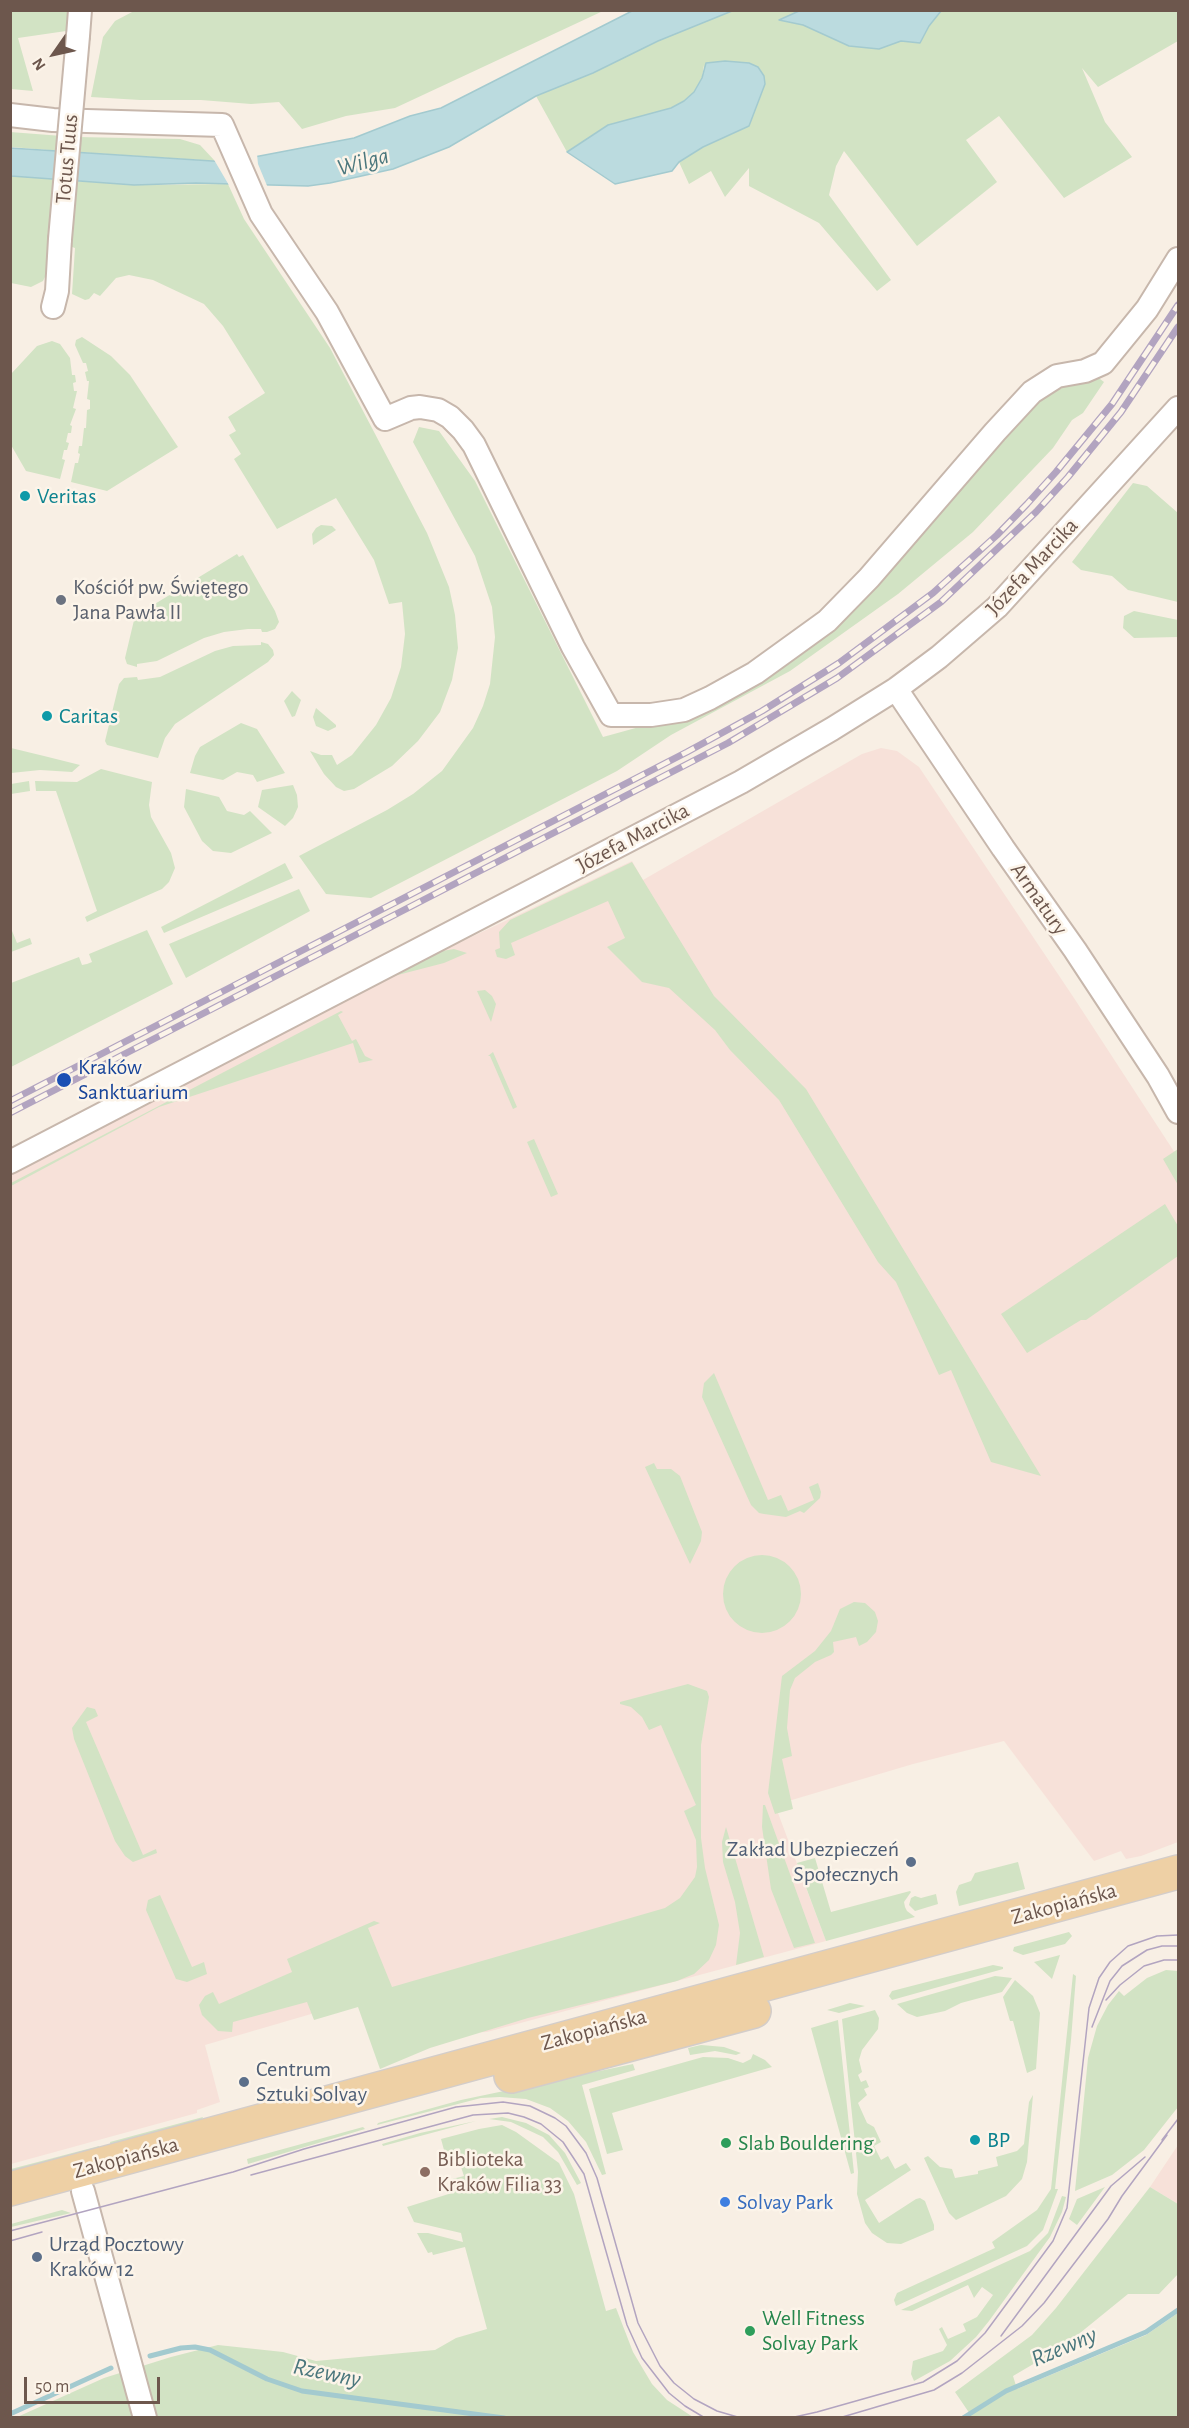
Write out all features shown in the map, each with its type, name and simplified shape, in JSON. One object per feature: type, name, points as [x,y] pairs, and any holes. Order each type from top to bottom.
[{"type":"main road","name":"Zakopiańska","points":[[10,2211],[819,1982],[1179,1872]]},
{"type":"main road","name":"Zakopiańska","points":[[819,1982],[968,1950],[1179,1896]]},
{"type":"main road","name":"Zakopiańska","points":[[10,2189],[753,2000]]},
{"type":"street","name":"Totus Tuus","points":[[52,307],[57,291],[80,10]]},
{"type":"street","points":[[10,115],[53,120],[222,125],[252,197],[279,243],[327,312],[385,419],[411,408],[429,407],[450,417],[474,445],[573,647],[611,715],[630,717],[684,710],[754,673],[827,621],[869,578],[1032,392],[1057,376],[1085,371],[1102,363],[1146,309],[1179,259]]},
{"type":"street","name":"Józefa Marcika","points":[[10,1162],[741,782],[896,689],[939,657],[997,607],[1179,408]]},
{"type":"street","name":"Armatury","points":[[896,689],[1075,950],[1179,1112]]},
{"type":"street","points":[[83,2191],[145,2418]]},
{"type":"shaded area","points":[[881,748],[897,751],[919,767],[1175,1153],[1178,1183],[1178,1842],[1141,1856],[1126,1859],[1121,1851],[1094,1861],[1004,1741],[913,1764],[775,1805],[826,1941],[487,2032],[395,2036],[383,1993],[205,2045],[220,2102],[197,2110],[197,2113],[11,2164],[11,1172],[391,975],[632,861],[643,880],[862,754]]},
{"type":"shaded area","points":[[1178,2145],[1178,2204],[1150,2187]]},
{"type":"green space","points":[[10,11],[72,11],[73,30],[18,38],[33,91],[11,89]]},
{"type":"green space","points":[[134,11],[603,11],[395,108],[346,116],[302,129],[279,102],[251,104],[201,100],[91,97],[103,37],[115,21]]},
{"type":"green space","points":[[732,11],[799,11],[780,20],[879,49],[901,41],[920,43],[929,26],[941,11],[1178,11],[1178,41],[1098,87],[1082,68],[1105,122],[1132,157],[1064,198],[999,116],[966,140],[997,182],[917,246],[844,151],[836,166],[829,195],[891,280],[877,291],[819,223],[749,186],[749,168],[725,197],[711,171],[689,184],[679,162],[703,147],[704,65],[702,78],[694,92],[684,101],[671,108],[608,125],[567,152],[536,96],[593,73],[658,41]]},
{"type":"green space","points":[[10,132],[62,136],[61,151],[11,147]]},
{"type":"green space","points":[[77,137],[180,139],[200,145],[215,161],[76,152]]},
{"type":"green space","points":[[10,176],[58,179],[47,273],[43,281],[31,287],[11,283]]},
{"type":"green space","points":[[76,181],[134,185],[228,184],[244,219],[330,348],[427,533],[449,587],[455,615],[458,648],[452,680],[440,712],[418,741],[392,766],[354,789],[344,791],[336,787],[324,774],[310,751],[321,755],[332,755],[337,765],[352,755],[376,725],[391,698],[401,667],[405,634],[402,602],[389,604],[374,560],[336,498],[277,529],[234,459],[241,454],[229,435],[236,431],[228,417],[265,393],[223,326],[204,304],[153,280],[129,275],[116,278],[100,296],[94,293],[85,300],[72,294],[75,248],[72,247],[72,239],[69,239]]},
{"type":"green space","points":[[82,337],[111,356],[130,375],[178,447],[107,491],[71,482],[75,463],[78,463],[79,446],[82,446],[84,428],[86,428],[87,410],[90,409],[90,400],[87,399],[89,381],[87,381],[85,372],[88,371],[75,345],[76,340]]},
{"type":"green space","points":[[52,341],[60,344],[70,358],[72,375],[75,375],[76,382],[73,383],[74,391],[77,391],[73,408],[76,409],[70,425],[72,426],[71,433],[68,433],[66,442],[69,443],[67,450],[64,450],[62,459],[65,460],[60,479],[26,471],[11,445],[11,374],[37,346]]},
{"type":"green space","points":[[1096,376],[1104,382],[1083,413],[1072,420],[1053,448],[973,532],[898,594],[790,671],[671,735],[617,771],[371,898],[326,894],[299,856],[387,810],[413,794],[442,771],[473,728],[490,684],[495,637],[492,607],[475,556],[413,442],[419,427],[439,431],[475,481],[603,737],[672,718],[795,651],[1026,405],[1062,382]]},
{"type":"green space","points":[[1133,483],[1147,486],[1178,513],[1178,602],[1128,590],[1112,576],[1081,570],[1072,562]]},
{"type":"green space","points":[[321,525],[332,526],[336,530],[313,545],[312,534]]},
{"type":"green space","points":[[237,554],[239,557],[243,555],[275,611],[279,622],[275,629],[267,632],[262,632],[261,629],[248,629],[224,632],[204,638],[157,661],[137,664],[137,667],[127,664],[125,658],[135,616]]},
{"type":"green space","points":[[1134,611],[1178,620],[1178,637],[1134,638],[1123,628],[1124,616]]},
{"type":"green space","points":[[261,642],[268,644],[273,650],[274,655],[268,662],[175,724],[165,738],[158,758],[107,745],[105,741],[119,684],[124,678],[137,677],[138,680],[160,677],[215,651],[233,646],[261,645]]},
{"type":"green space","points":[[292,691],[301,700],[295,716],[292,717],[284,701]]},
{"type":"green space","points":[[316,708],[336,727],[328,731],[316,726],[313,717]]},
{"type":"green space","points":[[241,723],[257,729],[285,773],[257,782],[253,775],[237,772],[223,780],[190,773],[200,747]]},
{"type":"green space","points":[[11,748],[80,765],[72,772],[40,770],[11,773]]},
{"type":"green space","points":[[101,769],[152,782],[149,805],[151,817],[171,853],[175,868],[169,882],[162,889],[87,922],[85,917],[97,911],[56,791],[36,791],[35,781],[77,782]]},
{"type":"green space","points":[[29,781],[30,791],[11,794],[11,784]]},
{"type":"green space","points":[[293,785],[298,807],[293,818],[285,826],[258,807],[262,790]]},
{"type":"green space","points":[[186,789],[219,797],[227,811],[244,815],[250,811],[272,833],[231,853],[213,851],[202,841],[184,807]]},
{"type":"green space","points":[[632,862],[714,996],[806,1089],[1041,1476],[991,1462],[951,1370],[939,1375],[896,1282],[878,1262],[779,1100],[730,1050],[715,1030],[669,988],[642,982],[607,947],[625,938],[608,901],[511,943],[515,955],[506,959],[497,957],[495,950],[500,948],[499,932],[510,920]]},
{"type":"green space","points":[[285,863],[293,878],[164,933],[161,927]]},
{"type":"green space","points":[[299,889],[310,911],[186,978],[169,944]]},
{"type":"green space","points":[[10,926],[17,943],[30,938],[32,944],[11,952]]},
{"type":"green space","points":[[147,930],[173,984],[11,1067],[11,983],[79,957],[82,965],[87,964],[92,962],[89,954]]},
{"type":"green space","points":[[454,949],[467,953],[444,963],[390,977],[436,952]]},
{"type":"green space","points":[[485,990],[496,1004],[491,1022],[477,991]]},
{"type":"green space","points":[[341,1011],[343,1012],[338,1015],[352,1041],[356,1039],[365,1056],[373,1060],[359,1063],[353,1043],[159,1107],[11,1186],[11,1183]]},
{"type":"green space","points":[[493,1052],[517,1107],[513,1109],[490,1056],[488,1056]]},
{"type":"green space","points":[[534,1139],[558,1194],[551,1197],[527,1142]]},
{"type":"green space","points":[[1178,1149],[1178,1185],[1163,1159]]},
{"type":"green space","points":[[1165,1204],[1178,1226],[1178,1256],[1086,1320],[1081,1320],[1027,1353],[1001,1314]]},
{"type":"green space","points":[[714,1373],[768,1500],[781,1495],[788,1511],[814,1500],[809,1487],[818,1483],[820,1498],[804,1513],[800,1511],[786,1517],[764,1514],[759,1513],[751,1505],[702,1397],[704,1383]]},
{"type":"green space","points":[[654,1463],[657,1469],[671,1469],[680,1476],[702,1532],[701,1541],[690,1564],[645,1467]]},
{"type":"green space","points":[[762,1555],[777,1558],[790,1566],[798,1579],[801,1594],[798,1609],[790,1622],[777,1630],[762,1633],[747,1630],[734,1622],[726,1609],[723,1594],[726,1579],[734,1566],[747,1558]]},
{"type":"green space","points":[[854,1602],[865,1603],[875,1612],[878,1621],[876,1632],[867,1642],[859,1646],[856,1637],[833,1642],[834,1652],[831,1655],[815,1662],[795,1678],[790,1690],[787,1728],[792,1756],[782,1759],[793,1809],[775,1814],[768,1793],[782,1676],[815,1651],[831,1631],[840,1609]]},
{"type":"green space","points":[[688,1684],[707,1691],[709,1697],[701,1745],[701,1838],[705,1868],[719,1925],[716,1945],[709,1960],[694,1974],[677,1981],[528,2018],[430,2048],[380,2069],[358,2007],[314,2020],[307,2002],[233,2022],[232,2032],[218,2031],[202,2015],[199,2005],[205,1996],[213,1992],[219,2004],[292,1972],[287,1959],[374,1921],[380,1923],[368,1928],[392,1987],[665,1908],[680,1898],[695,1877],[697,1867],[696,1840],[684,1811],[696,1805],[661,1725],[649,1730],[642,1717],[631,1707],[620,1704],[620,1702]]},
{"type":"green space","points":[[87,1707],[95,1709],[98,1716],[86,1722],[143,1855],[156,1849],[157,1853],[133,1862],[125,1856],[115,1841],[74,1739],[72,1728]]},
{"type":"green space","points":[[763,1805],[765,1805],[815,1943],[794,1948],[771,1889],[762,1827]]},
{"type":"green space","points":[[726,1827],[764,1957],[736,1965],[740,1933],[735,1902],[723,1862],[722,1842]]},
{"type":"green space","points":[[815,1858],[831,1912],[910,1891],[904,1902],[907,1911],[915,1917],[826,1941],[797,1863]]},
{"type":"green space","points":[[1018,1862],[1025,1889],[959,1906],[956,1892],[959,1885],[971,1881],[975,1873]]},
{"type":"green space","points":[[936,1894],[938,1904],[915,1911],[909,1905],[911,1898],[915,1896],[921,1898]]},
{"type":"green space","points":[[160,1895],[192,1967],[204,1962],[207,1974],[187,1982],[176,1979],[146,1910],[148,1900]]},
{"type":"green space","points":[[1069,1932],[1072,1936],[1065,1944],[1023,1955],[1013,1951],[1014,1947]]},
{"type":"green space","points":[[1060,1955],[1052,1979],[1034,1962]]},
{"type":"green space","points":[[993,1965],[1003,1967],[1003,1969],[892,2000],[889,1996],[892,1991]]},
{"type":"green space","points":[[1166,1970],[1178,1971],[1178,2107],[1144,2150],[1112,2175],[1075,2191],[1088,2058],[1097,2026],[1108,2005],[1119,1991],[1124,1996],[1147,1978]]},
{"type":"green space","points":[[1073,1974],[1076,1976],[1055,2189],[1058,2189],[1043,2230],[1027,2246],[896,2306],[894,2300],[897,2293],[995,2248],[992,2242],[1037,2210],[1051,2189]]},
{"type":"green space","points":[[995,1976],[1012,1978],[1002,1992],[961,2003],[945,2011],[917,2017],[907,2013],[897,2004]]},
{"type":"green space","points":[[1015,1980],[1033,1996],[1040,2013],[1036,2069],[1027,2073],[1013,2021],[1010,2021],[1003,1997]]},
{"type":"green space","points":[[850,2003],[865,2006],[839,2013],[827,2010]]},
{"type":"green space","points":[[875,2010],[879,2018],[878,2029],[862,2050],[859,2060],[862,2072],[858,2075],[861,2082],[866,2080],[869,2087],[864,2089],[867,2095],[858,2103],[867,2123],[874,2127],[881,2142],[874,2146],[881,2160],[888,2156],[895,2169],[906,2163],[911,2170],[865,2200],[879,2223],[920,2198],[925,2201],[934,2225],[934,2230],[901,2244],[887,2243],[872,2233],[865,2223],[857,2194],[858,2172],[842,2019]]},
{"type":"green space","points":[[838,2020],[854,2173],[851,2174],[811,2028]]},
{"type":"green space","points":[[701,2045],[724,2047],[741,2053],[736,2055],[715,2051],[690,2055],[688,2048]]},
{"type":"green space","points":[[753,2054],[765,2060],[772,2067],[612,2113],[623,2150],[607,2154],[589,2089],[703,2057],[728,2058],[743,2063],[751,2059]]},
{"type":"green space","points":[[633,2064],[635,2070],[582,2085],[606,2174],[602,2175],[586,2142],[568,2121],[550,2108],[526,2099],[481,2098],[377,2125],[461,2100]]},
{"type":"green space","points":[[1033,2095],[1027,2162],[1022,2179],[1006,2196],[956,2220],[949,2213],[924,2158],[928,2156],[940,2167],[952,2169],[955,2178],[978,2174],[978,2171],[998,2166],[996,2157],[1017,2151],[1024,2144],[1029,2102]]},
{"type":"green space","points":[[203,2117],[199,2126],[112,2150],[110,2142]]},
{"type":"green space","points":[[502,2117],[526,2123],[549,2135],[565,2153],[581,2183],[577,2185],[558,2152],[543,2137],[511,2122],[489,2119]]},
{"type":"green space","points":[[476,2121],[383,2146],[382,2144],[420,2133]]},
{"type":"green space","points":[[502,2125],[516,2132],[559,2163],[574,2194],[606,2311],[616,2308],[633,2352],[652,2384],[667,2400],[693,2417],[15,2418],[104,2378],[218,2345],[283,2352],[316,2361],[435,2350],[456,2338],[487,2329],[465,2247],[433,2255],[432,2252],[428,2253],[417,2233],[428,2233],[463,2242],[461,2233],[414,2222],[407,2207],[455,2192],[452,2179],[464,2176],[458,2158],[447,2161],[441,2139]]},
{"type":"green space","points":[[363,2127],[365,2129],[248,2164],[247,2159]]},
{"type":"green space","points":[[99,2146],[101,2153],[11,2177],[11,2169]]},
{"type":"green space","points":[[1105,2187],[1077,2225],[1069,2219],[1077,2199]]},
{"type":"green space","points":[[1150,2187],[1178,2204],[1178,2274],[1159,2294],[1128,2294],[1064,2346],[1013,2376],[1017,2389],[1146,2335],[1178,2313],[1178,2417],[972,2417],[955,2392],[1032,2335],[1056,2308]]},
{"type":"green space","points":[[1062,2196],[1066,2197],[1062,2212],[1050,2237],[989,2321],[976,2337],[950,2361],[914,2381],[911,2374],[913,2361],[943,2351],[947,2345],[939,2329],[942,2327],[948,2339],[966,2331],[963,2324],[977,2317],[993,2295],[982,2287],[974,2298],[968,2285],[912,2311],[901,2310],[1030,2251],[1048,2233]]},
{"type":"green space","points":[[62,2210],[71,2213],[11,2227],[11,2224]]},
{"type":"water","name":"Wilga","points":[[632,11],[732,11],[658,41],[593,73],[536,96],[449,147],[393,169],[308,186],[196,183],[134,185],[11,176],[10,148],[228,162],[354,138],[410,116],[441,108]]},
{"type":"water","points":[[799,11],[941,11],[929,26],[920,43],[901,41],[879,49],[849,46],[803,25],[779,20]]},
{"type":"water","points":[[725,61],[749,63],[758,67],[764,76],[765,84],[749,126],[703,147],[679,162],[672,171],[615,184],[567,152],[608,125],[671,108],[684,101],[694,92],[702,78],[706,63]]},
{"type":"pier","points":[[257,154],[258,164],[268,188],[230,187],[213,158],[228,159]]},
{"type":"waterway","name":"Rzewny","points":[[963,2418],[1006,2391],[1146,2332],[1178,2310]]},
{"type":"waterway","name":"Rzewny","points":[[150,2356],[195,2347],[210,2350],[267,2379],[302,2391],[504,2418]]},
{"type":"waterway","name":"Rzewny","points":[[10,2414],[111,2368]]},
{"type":"tram line","points":[[790,2418],[923,2382],[957,2361],[985,2333],[1053,2241],[1067,2208],[1089,2008],[1099,1978],[1110,1962],[1128,1946],[1157,1936],[1178,1935]]},
{"type":"tram line","points":[[1092,2027],[1110,1981],[1122,1966],[1147,1950],[1162,1946],[1178,1946]]},
{"type":"tram line","points":[[1106,2000],[1120,1985],[1144,1966],[1164,1960],[1178,1960]]},
{"type":"tram line","points":[[10,2231],[233,2172],[304,2149],[456,2107],[503,2102],[530,2106],[566,2126],[586,2153],[597,2178],[638,2323],[660,2366],[674,2383],[694,2399],[717,2411],[741,2418]]},
{"type":"tram line","points":[[251,2175],[473,2115],[508,2113],[541,2124],[563,2142],[584,2174],[627,2325],[642,2358],[669,2393],[705,2418]]},
{"type":"tram line","points":[[1162,2140],[1178,2119]]},
{"type":"tram line","points":[[839,2418],[934,2390],[962,2373],[1022,2326],[1044,2303],[1108,2219],[1167,2135]]},
{"type":"tram line","points":[[1001,2336],[1111,2186],[1145,2157]]},
{"type":"tram line","points":[[10,2241],[42,2232]]},
{"type":"railway","points":[[10,1101],[687,752],[762,711],[839,663],[933,593],[997,535],[1027,504],[1112,404],[1178,305]]},
{"type":"railway","points":[[10,1113],[728,743],[837,678],[941,602],[1036,512],[1121,412],[1178,327]]},
{"type":"place","name":"Veritas","points":[[25,496]]},
{"type":"place","name":"Kościół pw. Świętego Jana Pawła II","points":[[61,600]]},
{"type":"place","name":"Caritas","points":[[47,716]]},
{"type":"place","name":"Kraków Sanktuarium","points":[[64,1080]]},
{"type":"place","name":"Zakład Ubezpieczeń Społecznych","points":[[911,1862]]},
{"type":"place","name":"Centrum Sztuki Solvay","points":[[244,2082]]},
{"type":"place","name":"BP","points":[[975,2140]]},
{"type":"place","name":"Slab Bouldering","points":[[726,2143]]},
{"type":"place","name":"Biblioteka Kraków Filia 33","points":[[425,2172]]},
{"type":"place","name":"Solvay Park","points":[[725,2202]]},
{"type":"place","name":"Urząd Pocztowy Kraków 12","points":[[37,2257]]},
{"type":"place","name":"Well Fitness Solvay Park","points":[[750,2331]]}]
